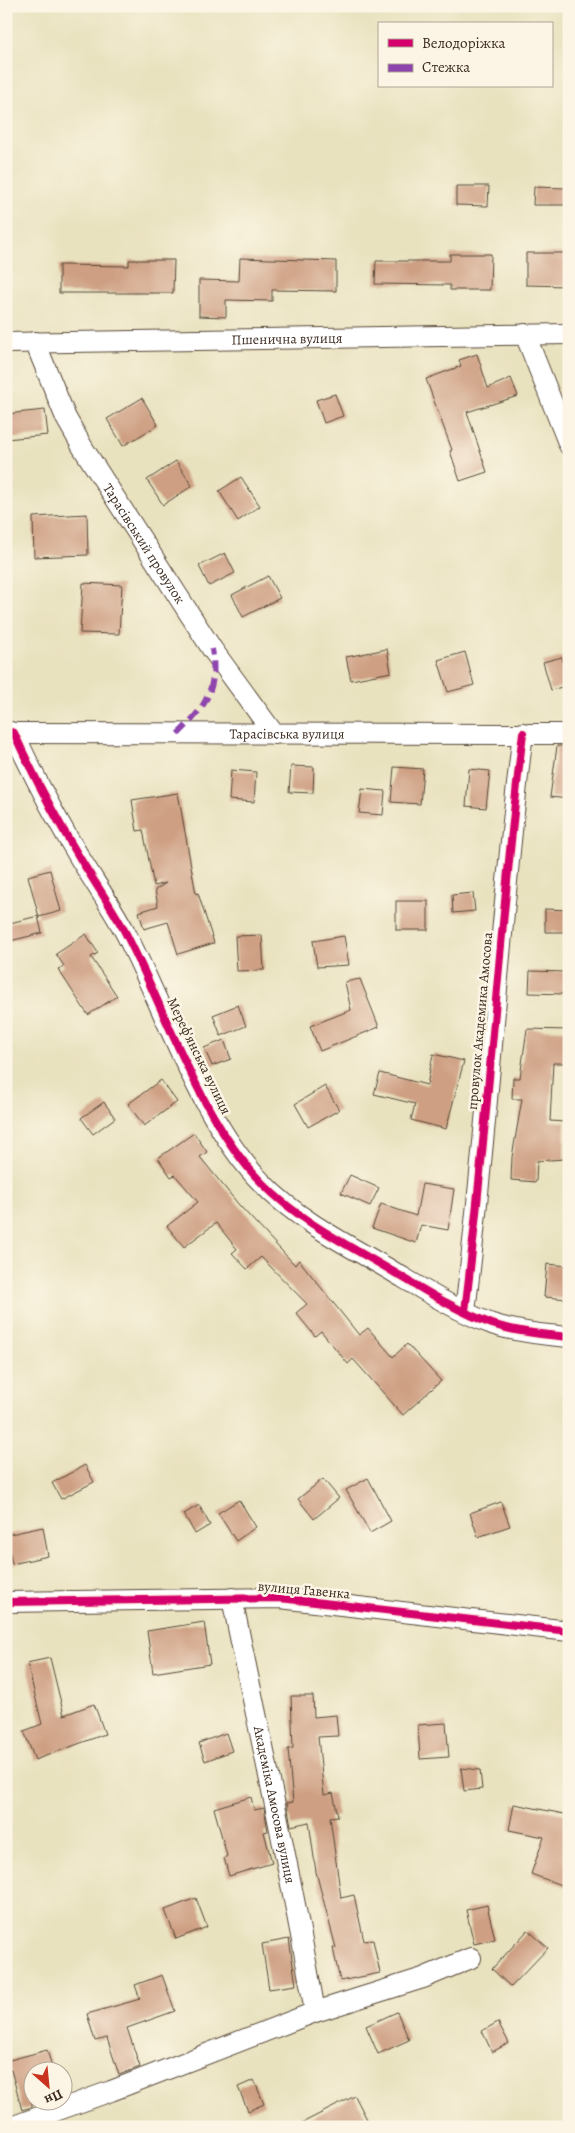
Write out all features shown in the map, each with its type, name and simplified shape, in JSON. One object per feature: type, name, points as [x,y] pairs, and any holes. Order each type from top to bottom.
[{"type":"street","points":[[525,334],[569,445]]},
{"type":"street","name":"Пшенична вулиця","points":[[6,343],[569,334]]},
{"type":"street","name":"Тарасівський провулок","points":[[35,342],[66,418],[83,448],[212,649],[274,734]]},
{"type":"street","name":"Тарасівська вулиця","points":[[9,732],[569,734]]},
{"type":"street","name":"Мереф'янська вулиця","points":[[9,732],[43,795],[119,922],[142,966],[197,1084],[242,1159],[262,1184],[284,1203],[335,1237],[465,1311],[492,1324],[535,1334],[569,1338]]},
{"type":"street","name":"провулок Академика Амосова","points":[[465,1311],[476,1211],[509,843],[523,734]]},
{"type":"street","name":"Академіка Амосова вулиця","points":[[232,1598],[277,1822],[297,1906],[315,2012]]},
{"type":"street","name":"вулиця Гавенка","points":[[6,1602],[280,1598],[569,1631]]},
{"type":"street","points":[[11,2127],[111,2091],[315,2012],[422,1978],[471,1958]]},
{"type":"building","points":[[456,186],[489,186],[488,206],[456,205]]},
{"type":"building","points":[[534,187],[566,188],[565,205],[533,205]]},
{"type":"building","points":[[526,253],[567,253],[567,286],[526,285]]},
{"type":"building","points":[[450,254],[491,254],[490,290],[450,290],[450,285],[375,284],[376,261],[450,261]]},
{"type":"building","points":[[240,258],[336,261],[336,291],[272,290],[272,301],[226,300],[226,317],[199,316],[199,280],[239,281]]},
{"type":"building","points":[[129,260],[174,260],[173,293],[59,293],[59,265],[129,266]]},
{"type":"building","points":[[477,354],[488,388],[511,378],[518,396],[467,412],[487,472],[460,481],[450,451],[452,450],[426,379],[461,366],[459,360]]},
{"type":"building","points":[[335,394],[343,416],[324,423],[316,400]]},
{"type":"building","points":[[142,398],[158,425],[123,446],[107,419]]},
{"type":"building","points":[[45,410],[48,435],[6,439],[6,414]]},
{"type":"building","points":[[176,461],[192,486],[163,505],[147,480]]},
{"type":"building","points":[[241,477],[260,506],[238,521],[219,491]]},
{"type":"building","points":[[87,514],[88,555],[34,557],[33,517]]},
{"type":"building","points":[[225,553],[235,573],[209,586],[199,566]]},
{"type":"building","points":[[268,576],[280,598],[243,617],[232,595]]},
{"type":"building","points":[[83,583],[122,585],[119,634],[80,633]]},
{"type":"building","points":[[387,649],[391,672],[351,680],[346,657]]},
{"type":"building","points":[[465,652],[474,685],[448,692],[438,660]]},
{"type":"building","points":[[562,657],[569,685],[551,690],[543,662]]},
{"type":"building","points":[[557,746],[569,746],[569,799],[550,797]]},
{"type":"building","points":[[291,766],[314,767],[313,793],[289,792]]},
{"type":"building","points":[[394,767],[423,769],[420,804],[391,802]]},
{"type":"building","points":[[469,769],[490,771],[486,808],[466,806]]},
{"type":"building","points":[[231,770],[256,772],[254,802],[229,800]]},
{"type":"building","points":[[362,789],[385,791],[383,815],[359,813]]},
{"type":"building","points":[[178,793],[196,894],[198,893],[214,943],[178,954],[168,922],[144,929],[139,912],[158,906],[155,890],[166,883],[154,886],[143,830],[137,831],[132,800]]},
{"type":"building","points":[[50,870],[61,911],[39,917],[28,876]]},
{"type":"building","points":[[473,893],[475,911],[453,913],[452,895]]},
{"type":"building","points":[[396,901],[428,901],[428,930],[396,930]]},
{"type":"building","points":[[545,909],[569,910],[569,932],[545,932]]},
{"type":"building","points":[[38,916],[42,933],[6,942],[6,924]]},
{"type":"building","points":[[86,934],[98,953],[91,957],[117,996],[88,1015],[58,969],[64,966],[56,954]]},
{"type":"building","points":[[262,935],[264,970],[237,971],[235,936]]},
{"type":"building","points":[[344,936],[349,965],[317,967],[313,941]]},
{"type":"building","points":[[530,971],[566,972],[565,994],[529,993]]},
{"type":"building","points":[[360,979],[379,1027],[320,1051],[310,1026],[351,1010],[345,982]]},
{"type":"building","points":[[238,1005],[246,1026],[221,1036],[213,1015]]},
{"type":"building","points":[[527,1029],[569,1030],[569,1063],[553,1063],[550,1121],[565,1122],[564,1159],[537,1161],[536,1182],[511,1180],[512,1157],[522,1099],[512,1099],[513,1078],[520,1078]]},
{"type":"building","points":[[224,1040],[231,1059],[212,1066],[204,1048]]},
{"type":"building","points":[[433,1054],[464,1061],[446,1129],[411,1120],[415,1104],[374,1094],[380,1073],[427,1085]]},
{"type":"building","points":[[161,1080],[177,1102],[144,1126],[128,1104]]},
{"type":"building","points":[[325,1086],[339,1110],[308,1127],[295,1104]]},
{"type":"building","points":[[104,1102],[115,1118],[93,1134],[81,1118]]},
{"type":"building","points":[[194,1133],[207,1152],[200,1157],[239,1205],[295,1265],[299,1260],[359,1335],[368,1328],[393,1357],[407,1344],[441,1381],[403,1415],[353,1359],[348,1364],[321,1331],[315,1336],[296,1313],[307,1304],[261,1257],[247,1269],[232,1253],[237,1249],[216,1223],[184,1247],[167,1226],[198,1202],[175,1175],[171,1177],[158,1158]]},
{"type":"building","points":[[350,1175],[379,1188],[370,1206],[341,1193]]},
{"type":"building","points":[[422,1184],[454,1189],[448,1230],[421,1225],[416,1243],[372,1228],[381,1204],[416,1216]]},
{"type":"building","points":[[547,1264],[569,1266],[569,1299],[544,1297]]},
{"type":"building","points":[[85,1465],[94,1482],[61,1499],[52,1483]]},
{"type":"building","points":[[368,1478],[391,1521],[370,1533],[346,1490]]},
{"type":"building","points":[[323,1479],[339,1498],[314,1519],[298,1499]]},
{"type":"building","points":[[239,1500],[256,1527],[236,1541],[218,1513]]},
{"type":"building","points":[[501,1502],[510,1526],[478,1537],[470,1513]]},
{"type":"building","points":[[199,1505],[210,1525],[195,1534],[184,1514]]},
{"type":"building","points":[[43,1527],[48,1556],[12,1564],[6,1535]]},
{"type":"building","points":[[204,1622],[210,1664],[153,1673],[147,1631]]},
{"type":"building","points":[[50,1658],[64,1715],[94,1704],[105,1734],[35,1760],[24,1731],[42,1724],[27,1663]]},
{"type":"building","points":[[291,1696],[313,1696],[314,1717],[336,1715],[338,1736],[318,1737],[324,1795],[333,1793],[338,1816],[330,1817],[341,1898],[354,1895],[364,1941],[373,1940],[380,1973],[340,1981],[333,1948],[336,1948],[316,1872],[309,1822],[291,1826],[287,1803],[293,1802],[288,1749],[293,1748]]},
{"type":"building","points":[[446,1723],[449,1757],[420,1759],[418,1725]]},
{"type":"building","points":[[226,1733],[232,1751],[205,1761],[199,1743]]},
{"type":"building","points":[[461,1768],[480,1770],[482,1789],[464,1791]]},
{"type":"building","points":[[251,1797],[254,1810],[264,1808],[268,1831],[264,1832],[272,1863],[229,1876],[224,1858],[227,1856],[214,1808]]},
{"type":"building","points":[[514,1804],[569,1815],[569,1888],[531,1874],[544,1837],[509,1830]]},
{"type":"building","points":[[196,1898],[207,1927],[176,1939],[165,1910]]},
{"type":"building","points":[[487,1905],[495,1939],[474,1944],[466,1910]]},
{"type":"building","points":[[528,1930],[548,1948],[511,1987],[492,1969]]},
{"type":"building","points":[[289,1939],[296,1985],[269,1989],[262,1944]]},
{"type":"building","points":[[162,1975],[175,2011],[127,2028],[140,2067],[119,2075],[107,2038],[95,2041],[87,2014],[140,1999],[135,1985]]},
{"type":"building","points":[[397,2012],[409,2040],[378,2054],[366,2026]]},
{"type":"building","points":[[498,2022],[509,2043],[492,2052],[482,2031]]},
{"type":"building","points":[[47,2050],[50,2060],[22,2060],[22,2110],[11,2070],[6,2070],[6,2061]]},
{"type":"building","points":[[254,2080],[264,2104],[248,2111],[238,2087]]},
{"type":"building","points":[[355,2096],[371,2127],[294,2127]]},
{"type":"marked path","points":[[178,734],[196,715],[208,696],[213,675],[212,649]]},
{"type":"cycle path","points":[[6,731],[14,733],[37,782],[63,829],[124,930],[186,1063],[221,1129],[241,1158],[263,1184],[292,1210],[324,1232],[453,1307],[492,1324],[511,1329],[569,1337]]},
{"type":"cycle path","points":[[465,1311],[481,1167],[507,878],[523,733]]},
{"type":"cycle path","points":[[6,1602],[280,1598],[569,1631]]}]
